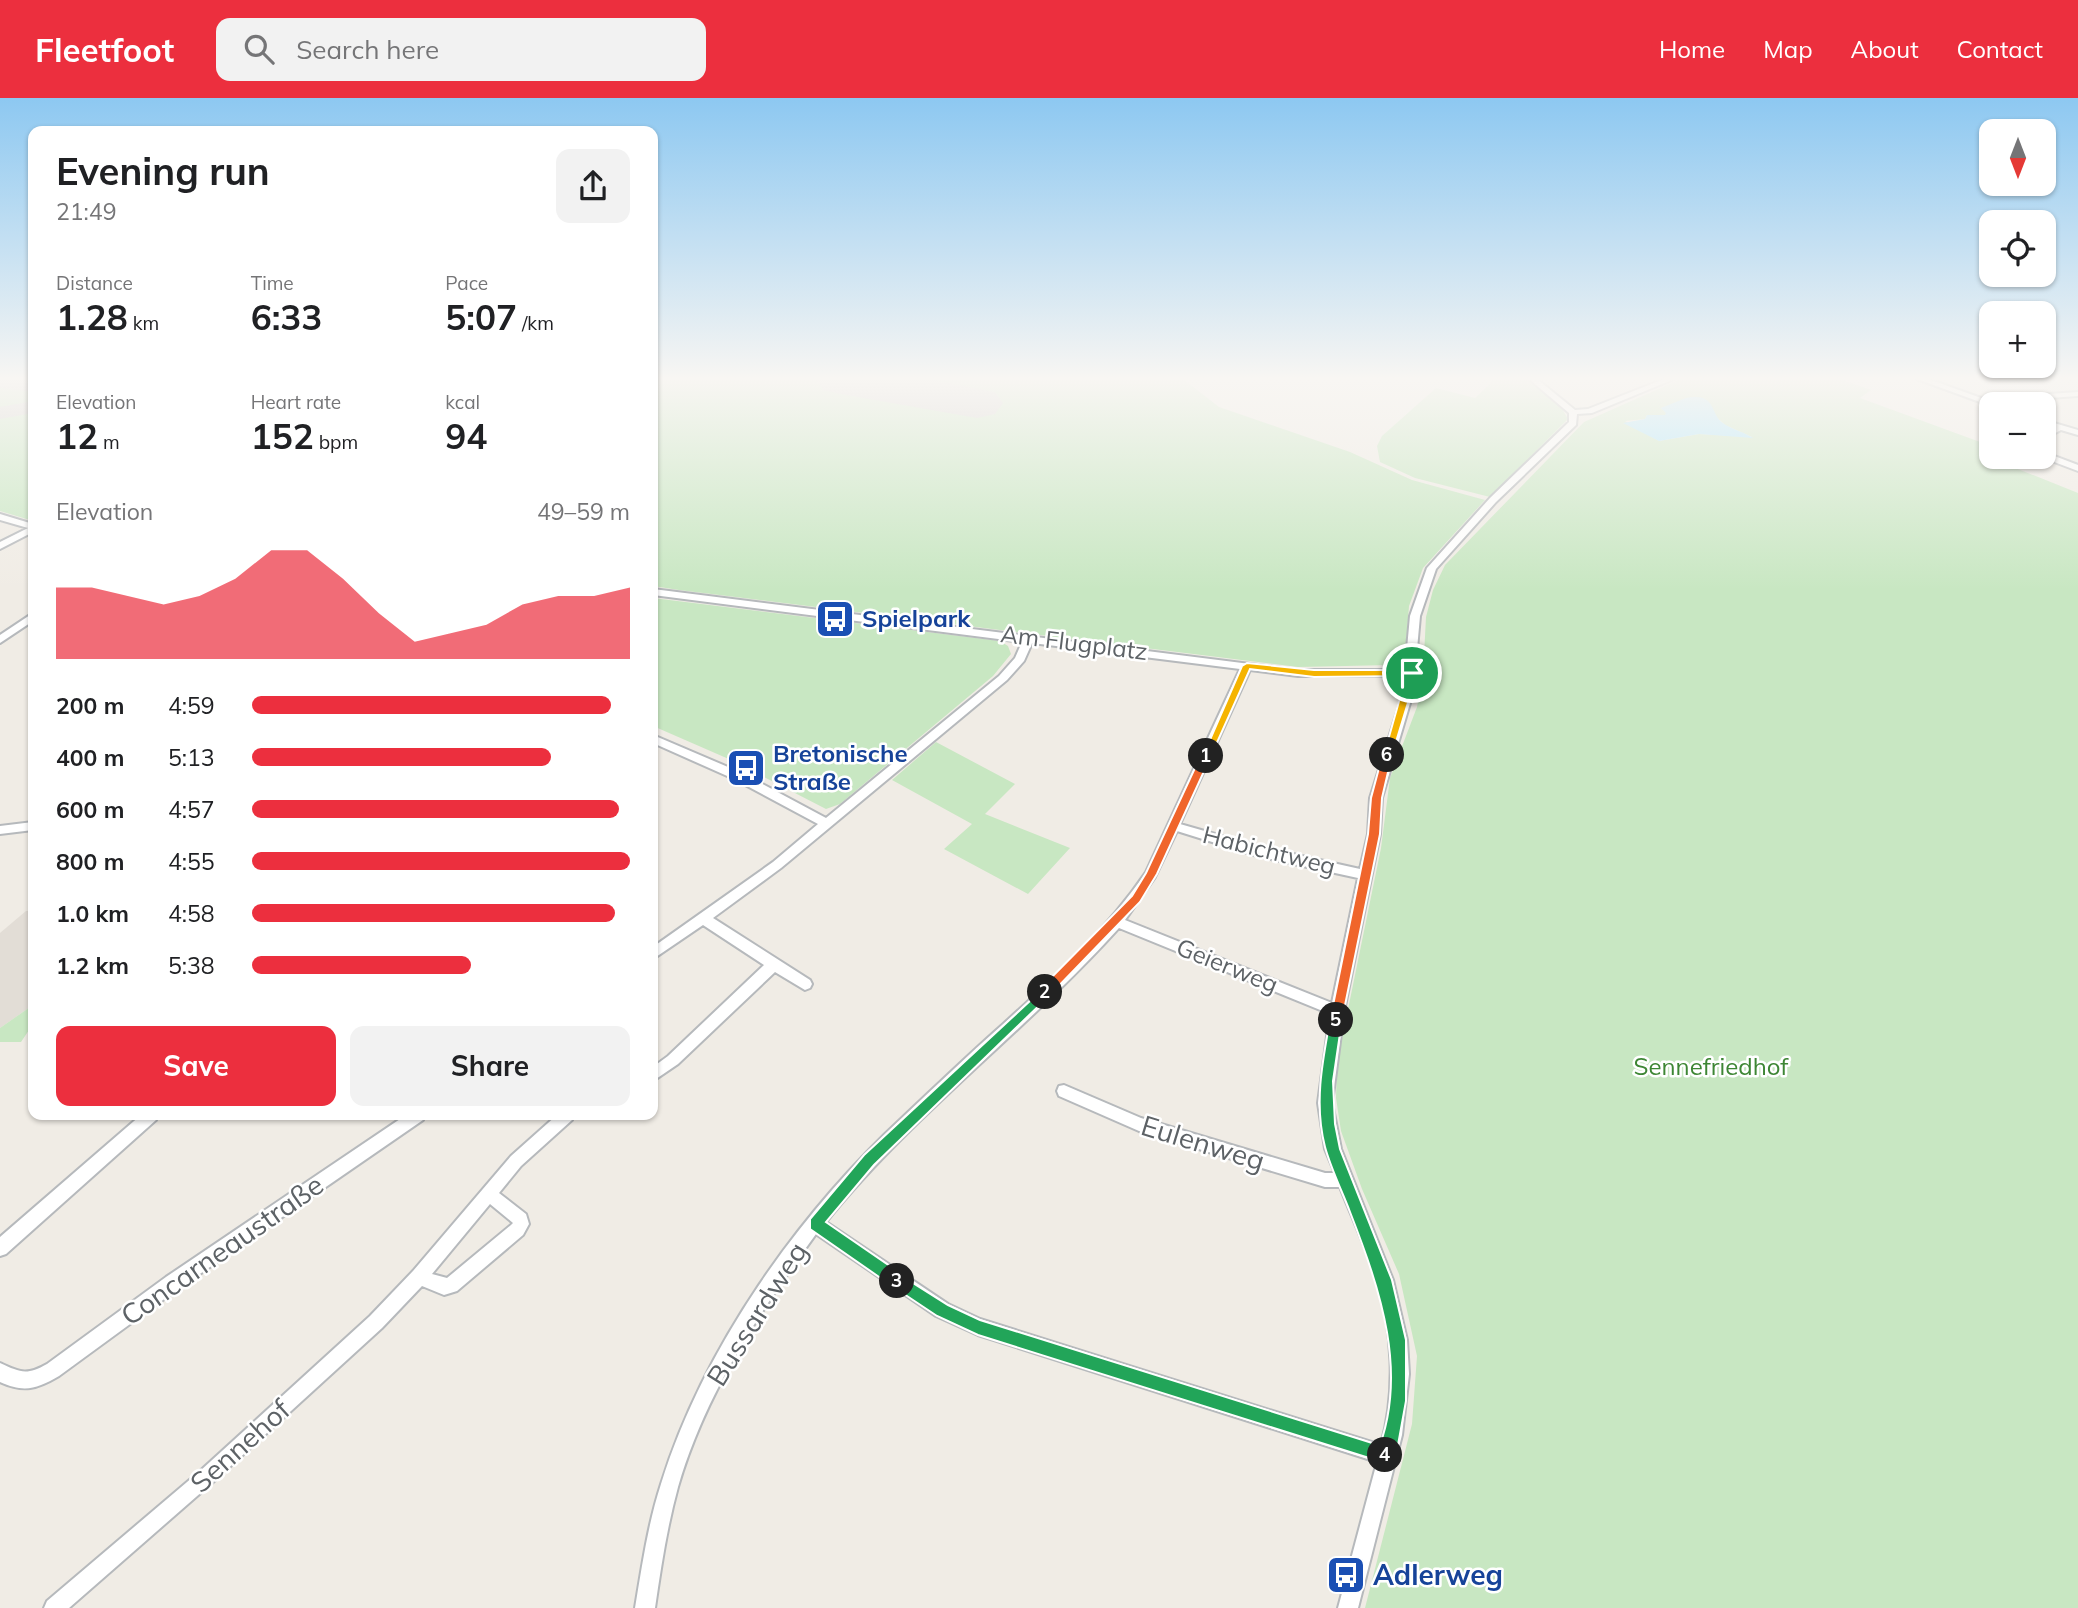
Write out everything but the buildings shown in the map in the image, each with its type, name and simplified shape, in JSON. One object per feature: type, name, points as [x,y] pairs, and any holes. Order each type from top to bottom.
[{"type":"street","points":[[1348,1608],[1388,1456],[1398,1394],[1398,1340],[1385,1280],[1333,1149],[1325,1103],[1338,1011],[1374,834],[1381,776],[1412,673],[1415,616],[1420,594],[1432,568],[1493,500],[1546,449]]},
{"type":"street","points":[[2056,460],[2078,468]]},
{"type":"street","points":[[0,517],[28,526]]},
{"type":"street","points":[[0,546],[28,531]]},
{"type":"street","name":"Am Flugplatz","points":[[658,593],[1314,674],[1412,673]]},
{"type":"street","points":[[0,640],[28,620]]},
{"type":"street","points":[[658,951],[704,919],[827,824],[1010,671],[1029,638]]},
{"type":"street","name":"Bussardweg","points":[[645,1608],[660,1523],[674,1470],[690,1429],[744,1328],[815,1224],[869,1160],[1117,922],[1152,874],[1247,666]]},
{"type":"street","points":[[658,742],[738,776],[827,824]]},
{"type":"street","name":"Habichtweg","points":[[1173,826],[1257,851],[1365,875]]},
{"type":"street","points":[[0,830],[28,827]]},
{"type":"street","points":[[704,919],[805,984]]},
{"type":"street","name":"Geierweg","points":[[1117,922],[1338,1011]]},
{"type":"street","points":[[658,1071],[772,965]]},
{"type":"street","name":"Eulenweg","points":[[1064,1091],[1139,1124],[1325,1180],[1345,1180]]},
{"type":"street","points":[[0,1248],[145,1120]]},
{"type":"street","name":"Concarneaustraße","points":[[0,1372],[11,1380],[38,1380],[172,1283],[411,1120]]},
{"type":"street","name":"Sennehof","points":[[54,1608],[342,1354],[419,1277],[516,1161],[561,1120]]},
{"type":"street","points":[[419,1277],[444,1286],[451,1285],[517,1230],[521,1224],[520,1219],[489,1194]]},
{"type":"street","points":[[815,1224],[942,1310],[978,1327],[1388,1456]]},
{"type":"shaded area","points":[[28,911],[28,1008],[0,1028],[0,933]]},
{"type":"green space","points":[[0,449],[28,449],[28,519],[0,511]]},
{"type":"green space","points":[[658,449],[1343,449],[1412,480],[1485,500],[1423,568],[1409,606],[1405,659],[1392,665],[1298,667],[658,587]]},
{"type":"green space","points":[[1378,449],[1538,449],[1490,497],[1415,478],[1380,462]]},
{"type":"green space","name":"Sennefriedhof","points":[[1557,449],[1979,449],[1979,469],[2018,469],[2078,493],[2078,1608],[1365,1608],[1412,1424],[1417,1356],[1399,1274],[1362,1189],[1341,1131],[1336,1098],[1337,1063],[1381,848],[1390,778],[1417,707],[1423,675],[1426,617],[1433,590],[1445,565]]},
{"type":"green space","points":[[658,599],[1000,641],[1008,646],[1011,654],[993,676],[840,804],[826,809],[731,760],[658,728]]},
{"type":"green space","points":[[936,742],[1015,784],[985,814],[1070,848],[1028,894],[944,849],[972,824],[892,780]]},
{"type":"green space","points":[[28,1008],[28,1032],[21,1042],[0,1042],[0,1028]]},
{"type":"place","name":"Spielpark","points":[[835,619]]},
{"type":"place","name":"Bretonische Straße","points":[[746,768]]},
{"type":"place","name":"Adlerweg","points":[[1346,1575]]},
{"type":"route","points":[[1247,666],[1314,674],[1393,671],[1412,673],[1376,798],[1374,834],[1338,1011],[1325,1103],[1333,1149],[1385,1280],[1398,1340],[1398,1401],[1388,1456],[978,1327],[942,1310],[815,1224],[869,1160],[1072,966],[1117,922],[1136,899],[1152,874],[1247,666]]}]
